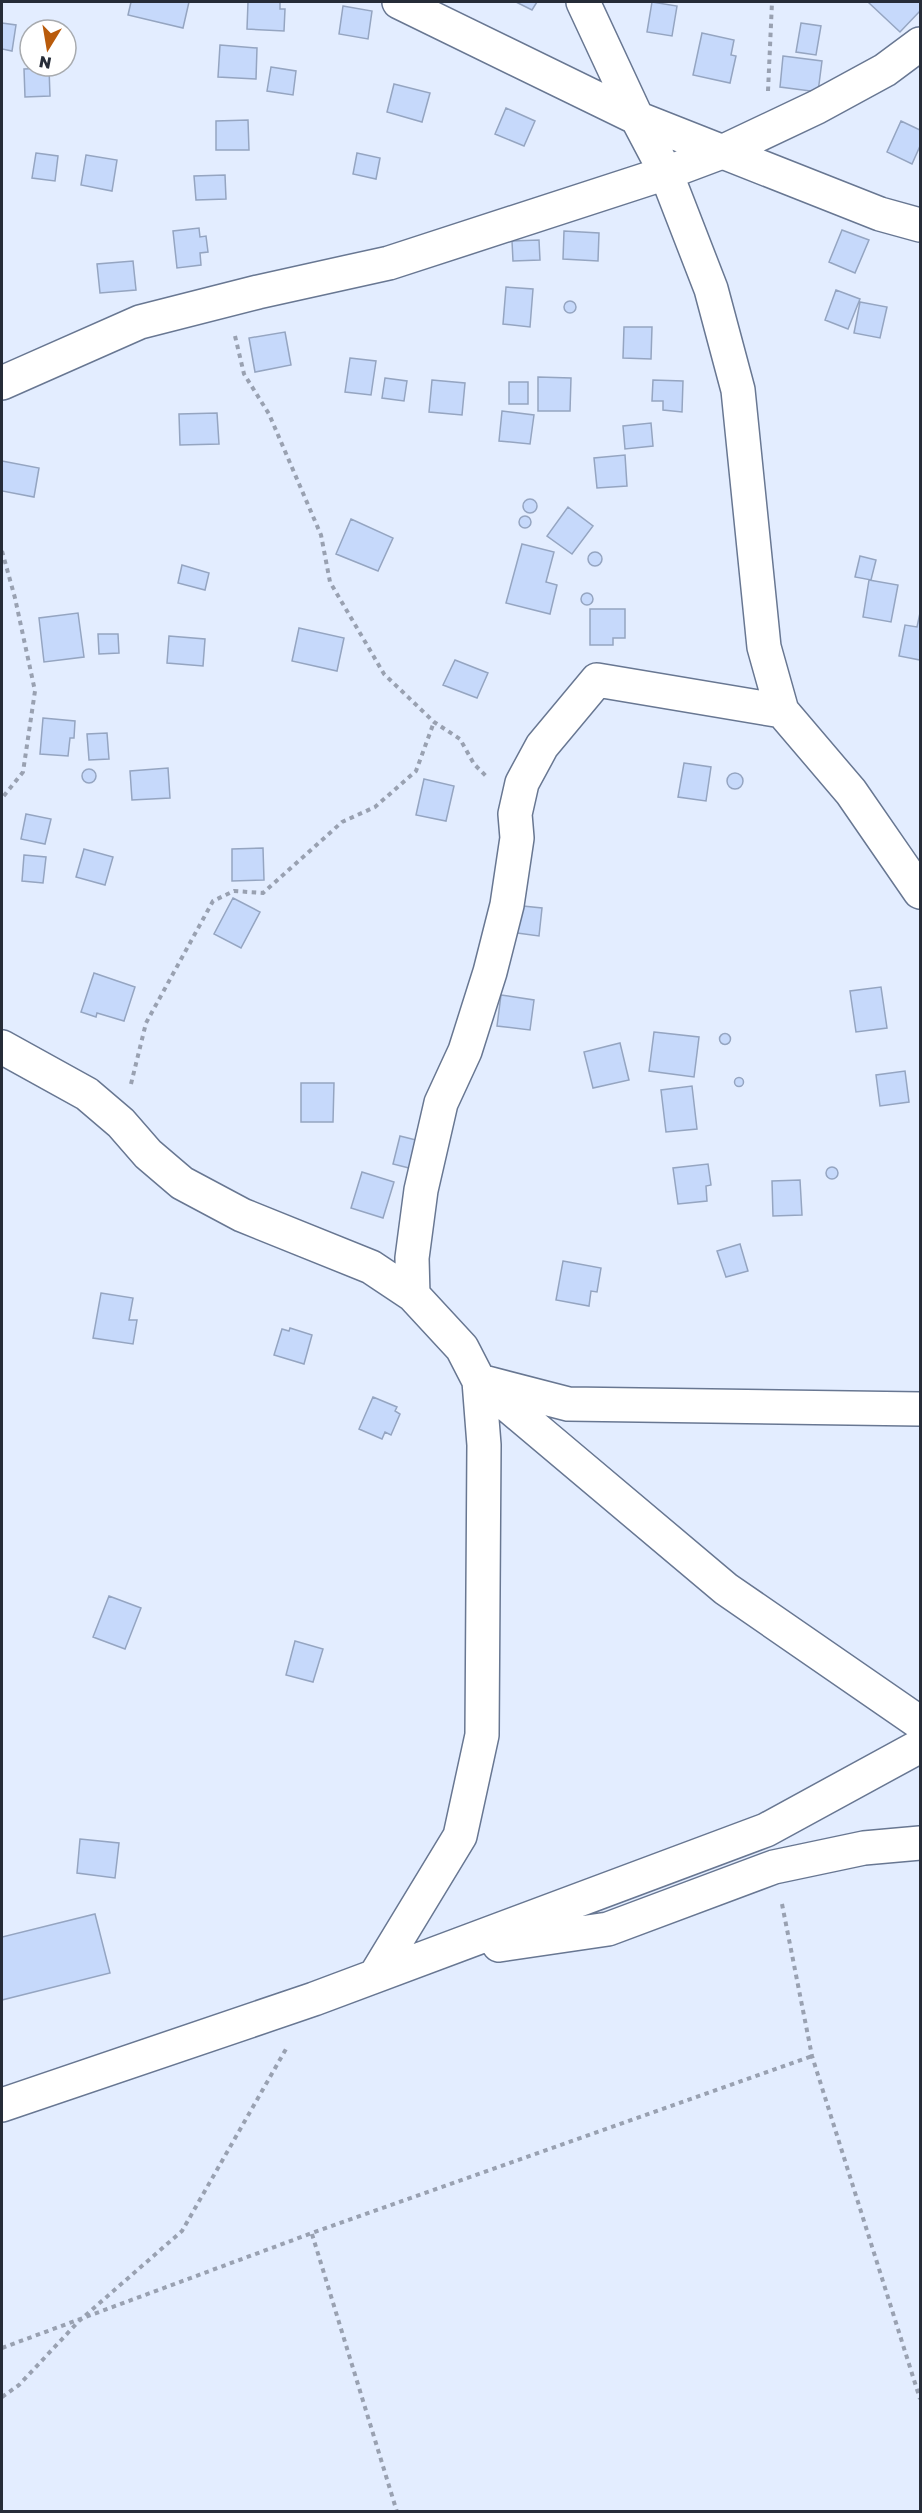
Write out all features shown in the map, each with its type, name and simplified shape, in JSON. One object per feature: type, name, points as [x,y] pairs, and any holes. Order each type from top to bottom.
[{"type":"street","points":[[399,2],[637,118],[880,214],[921,225]]},
{"type":"street","points":[[583,2],[637,118],[666,173],[711,289],[738,390],[764,647],[782,711],[851,792],[921,892]]},
{"type":"street","points":[[2,383],[140,322],[389,263],[666,173],[722,152],[817,107],[885,70],[921,44]]},
{"type":"street","points":[[413,1295],[412,1258],[421,1190],[441,1103],[465,1051],[498,939],[507,906],[517,838],[514,814],[522,783],[542,746],[597,680],[782,711]]},
{"type":"street","points":[[2,1047],[87,1094],[121,1123],[148,1154],[183,1183],[242,1215],[370,1267],[413,1295],[462,1348],[479,1381],[726,1589],[921,1723]]},
{"type":"street","points":[[479,1381],[568,1404],[921,1409]]},
{"type":"street","points":[[375,1976],[460,1836],[482,1735],[484,1444],[479,1381]]},
{"type":"street","points":[[2,2105],[314,1999],[766,1830],[921,1746]]},
{"type":"street","points":[[434,1954],[608,1929],[774,1867],[864,1848],[921,1843]]},
{"type":"path","points":[[766,131],[772,2]]},
{"type":"path","points":[[227,300],[244,374],[269,414],[321,535],[330,582],[384,674],[434,722],[460,739],[474,764],[492,782],[522,783]]},
{"type":"path","points":[[2,551],[15,598],[35,691],[23,772],[2,798]]},
{"type":"path","points":[[121,1123],[146,1023],[213,901],[234,891],[263,893],[342,822],[375,807],[416,771],[434,722]]},
{"type":"path","points":[[774,1867],[812,2056],[921,2399]]},
{"type":"path","points":[[2,2397],[19,2385],[79,2321],[182,2231],[314,1999]]},
{"type":"path","points":[[2,2348],[312,2234],[812,2056]]},
{"type":"path","points":[[312,2234],[397,2511]]},
{"type":"building","points":[[131,2],[189,2],[183,28],[128,15]]},
{"type":"building","points":[[248,2],[280,2],[280,9],[285,9],[284,31],[247,29]]},
{"type":"building","points":[[516,2],[537,2],[532,10]]},
{"type":"building","points":[[652,2],[677,6],[672,36],[647,32]]},
{"type":"building","points":[[868,2],[920,2],[920,11],[900,32]]},
{"type":"building","points":[[343,6],[372,11],[368,39],[339,34]]},
{"type":"building","points":[[2,23],[16,25],[12,51],[2,49]]},
{"type":"building","points":[[801,23],[821,26],[816,55],[796,52]]},
{"type":"building","points":[[702,33],[734,40],[731,55],[736,56],[730,83],[693,75]]},
{"type":"building","points":[[220,45],[257,48],[256,79],[218,77]]},
{"type":"building","points":[[783,56],[822,61],[818,92],[780,87]]},
{"type":"building","points":[[271,67],[296,71],[293,95],[267,91]]},
{"type":"building","points":[[24,78],[49,78],[50,96],[25,97]]},
{"type":"building","points":[[394,84],[430,93],[422,122],[387,112]]},
{"type":"building","points":[[506,108],[535,121],[524,146],[495,134]]},
{"type":"building","points":[[248,120],[249,150],[216,150],[216,121]]},
{"type":"building","points":[[901,121],[920,130],[920,146],[912,164],[887,152]]},
{"type":"building","points":[[36,153],[58,156],[55,181],[32,178]]},
{"type":"building","points":[[357,153],[380,158],[376,179],[353,174]]},
{"type":"building","points":[[86,155],[117,160],[112,191],[81,185]]},
{"type":"building","points":[[225,175],[226,199],[196,200],[194,176]]},
{"type":"building","points":[[199,228],[200,237],[206,236],[208,252],[200,253],[201,265],[177,268],[173,231]]},
{"type":"building","points":[[842,230],[869,240],[855,273],[829,262]]},
{"type":"building","points":[[564,231],[599,233],[598,261],[563,259]]},
{"type":"building","points":[[539,240],[540,260],[513,261],[512,241]]},
{"type":"building","points":[[133,261],[136,290],[100,293],[97,264]]},
{"type":"building","points":[[506,287],[533,289],[530,327],[503,324]]},
{"type":"building","points":[[836,290],[860,299],[848,329],[825,320]]},
{"type":"building","points":[[572,301],[575,302],[575,312],[568,313],[565,312],[564,305],[565,302]]},
{"type":"building","points":[[860,302],[887,307],[880,338],[854,333]]},
{"type":"building","points":[[624,327],[652,327],[651,359],[623,358]]},
{"type":"building","points":[[285,332],[291,365],[255,372],[249,338]]},
{"type":"building","points":[[350,358],[376,361],[371,395],[345,392]]},
{"type":"building","points":[[538,377],[571,378],[570,411],[538,411]]},
{"type":"building","points":[[385,378],[407,381],[404,401],[382,398]]},
{"type":"building","points":[[432,380],[465,383],[462,415],[429,412]]},
{"type":"building","points":[[653,380],[683,381],[682,412],[663,410],[663,401],[652,401]]},
{"type":"building","points":[[509,382],[528,382],[528,404],[509,404]]},
{"type":"building","points":[[502,411],[534,415],[530,444],[499,441]]},
{"type":"building","points":[[217,413],[219,444],[180,445],[179,414]]},
{"type":"building","points":[[651,423],[653,446],[625,449],[623,426]]},
{"type":"building","points":[[625,455],[627,486],[597,488],[594,458]]},
{"type":"building","points":[[2,461],[39,468],[34,497],[2,491]]},
{"type":"building","points":[[530,499],[535,501],[537,506],[535,511],[530,513],[525,511],[523,506],[525,501]]},
{"type":"building","points":[[568,507],[593,526],[572,554],[547,536]]},
{"type":"building","points":[[527,516],[531,522],[527,528],[523,528],[519,520]]},
{"type":"building","points":[[351,519],[393,538],[378,571],[336,554]]},
{"type":"building","points":[[522,544],[554,552],[546,582],[557,585],[550,614],[506,603]]},
{"type":"building","points":[[592,552],[598,552],[602,559],[598,566],[592,566],[588,562],[588,556]]},
{"type":"building","points":[[860,556],[876,560],[871,580],[855,577]]},
{"type":"building","points":[[182,565],[209,573],[205,590],[178,583]]},
{"type":"building","points":[[869,580],[898,585],[891,622],[863,617]]},
{"type":"building","points":[[589,593],[592,594],[592,604],[585,605],[582,604],[581,597],[582,594]]},
{"type":"building","points":[[590,609],[625,609],[625,638],[613,638],[613,645],[590,645]]},
{"type":"building","points":[[78,613],[84,657],[44,662],[39,618]]},
{"type":"building","points":[[920,613],[920,660],[899,656],[905,625],[917,627]]},
{"type":"building","points":[[299,628],[344,638],[337,671],[292,661]]},
{"type":"building","points":[[98,634],[118,634],[119,653],[99,654]]},
{"type":"building","points":[[169,636],[205,639],[203,666],[167,663]]},
{"type":"building","points":[[455,660],[488,673],[477,698],[443,685]]},
{"type":"building","points":[[43,718],[75,721],[74,738],[70,738],[68,756],[40,754]]},
{"type":"building","points":[[107,733],[109,759],[89,760],[87,734]]},
{"type":"building","points":[[684,763],[711,767],[706,801],[678,797]]},
{"type":"building","points":[[168,768],[170,798],[132,800],[130,771]]},
{"type":"building","points":[[89,769],[94,771],[96,776],[94,781],[89,783],[84,781],[82,776],[84,771]]},
{"type":"building","points":[[735,773],[743,781],[735,789],[727,781]]},
{"type":"building","points":[[424,779],[454,786],[446,821],[416,815]]},
{"type":"building","points":[[26,814],[51,819],[45,844],[21,839]]},
{"type":"building","points":[[263,848],[264,880],[232,881],[232,849]]},
{"type":"building","points":[[84,849],[113,857],[105,885],[76,877]]},
{"type":"building","points":[[24,855],[46,857],[43,883],[22,881]]},
{"type":"building","points":[[233,898],[260,912],[241,948],[214,934]]},
{"type":"building","points":[[513,905],[542,908],[539,936],[510,932]]},
{"type":"building","points":[[94,973],[135,987],[124,1021],[97,1013],[96,1017],[81,1012]]},
{"type":"building","points":[[881,987],[887,1028],[856,1032],[850,991]]},
{"type":"building","points":[[501,995],[534,1000],[530,1030],[497,1026]]},
{"type":"building","points":[[654,1032],[699,1037],[694,1077],[649,1071]]},
{"type":"building","points":[[725,1034],[729,1035],[729,1043],[725,1044],[721,1043],[720,1039],[721,1035]]},
{"type":"building","points":[[620,1043],[629,1080],[593,1088],[584,1052]]},
{"type":"building","points":[[905,1071],[909,1102],[880,1106],[876,1075]]},
{"type":"building","points":[[739,1078],[743,1082],[739,1086],[735,1082]]},
{"type":"building","points":[[301,1083],[334,1083],[333,1122],[301,1122]]},
{"type":"building","points":[[692,1086],[697,1129],[666,1132],[661,1090]]},
{"type":"building","points":[[400,1136],[428,1143],[421,1171],[393,1164]]},
{"type":"building","points":[[708,1164],[711,1185],[706,1186],[707,1201],[678,1204],[673,1168]]},
{"type":"building","points":[[834,1167],[838,1173],[834,1179],[830,1179],[826,1171]]},
{"type":"building","points":[[362,1172],[394,1182],[383,1218],[351,1208]]},
{"type":"building","points":[[800,1180],[802,1215],[773,1216],[772,1181]]},
{"type":"building","points":[[740,1244],[748,1271],[726,1277],[717,1251]]},
{"type":"building","points":[[563,1261],[601,1268],[597,1292],[591,1291],[589,1306],[556,1300]]},
{"type":"building","points":[[101,1293],[133,1298],[129,1320],[137,1320],[133,1344],[93,1338]]},
{"type":"building","points":[[290,1328],[312,1335],[304,1364],[274,1355],[282,1329],[289,1331]]},
{"type":"building","points":[[373,1397],[397,1407],[395,1411],[400,1414],[391,1435],[385,1432],[382,1439],[359,1429]]},
{"type":"building","points":[[109,1596],[141,1608],[125,1649],[93,1637]]},
{"type":"building","points":[[295,1641],[323,1649],[313,1682],[286,1675]]},
{"type":"building","points":[[80,1839],[119,1843],[115,1878],[77,1873]]},
{"type":"building","points":[[95,1914],[110,1973],[2,2000],[2,1937]]}]
